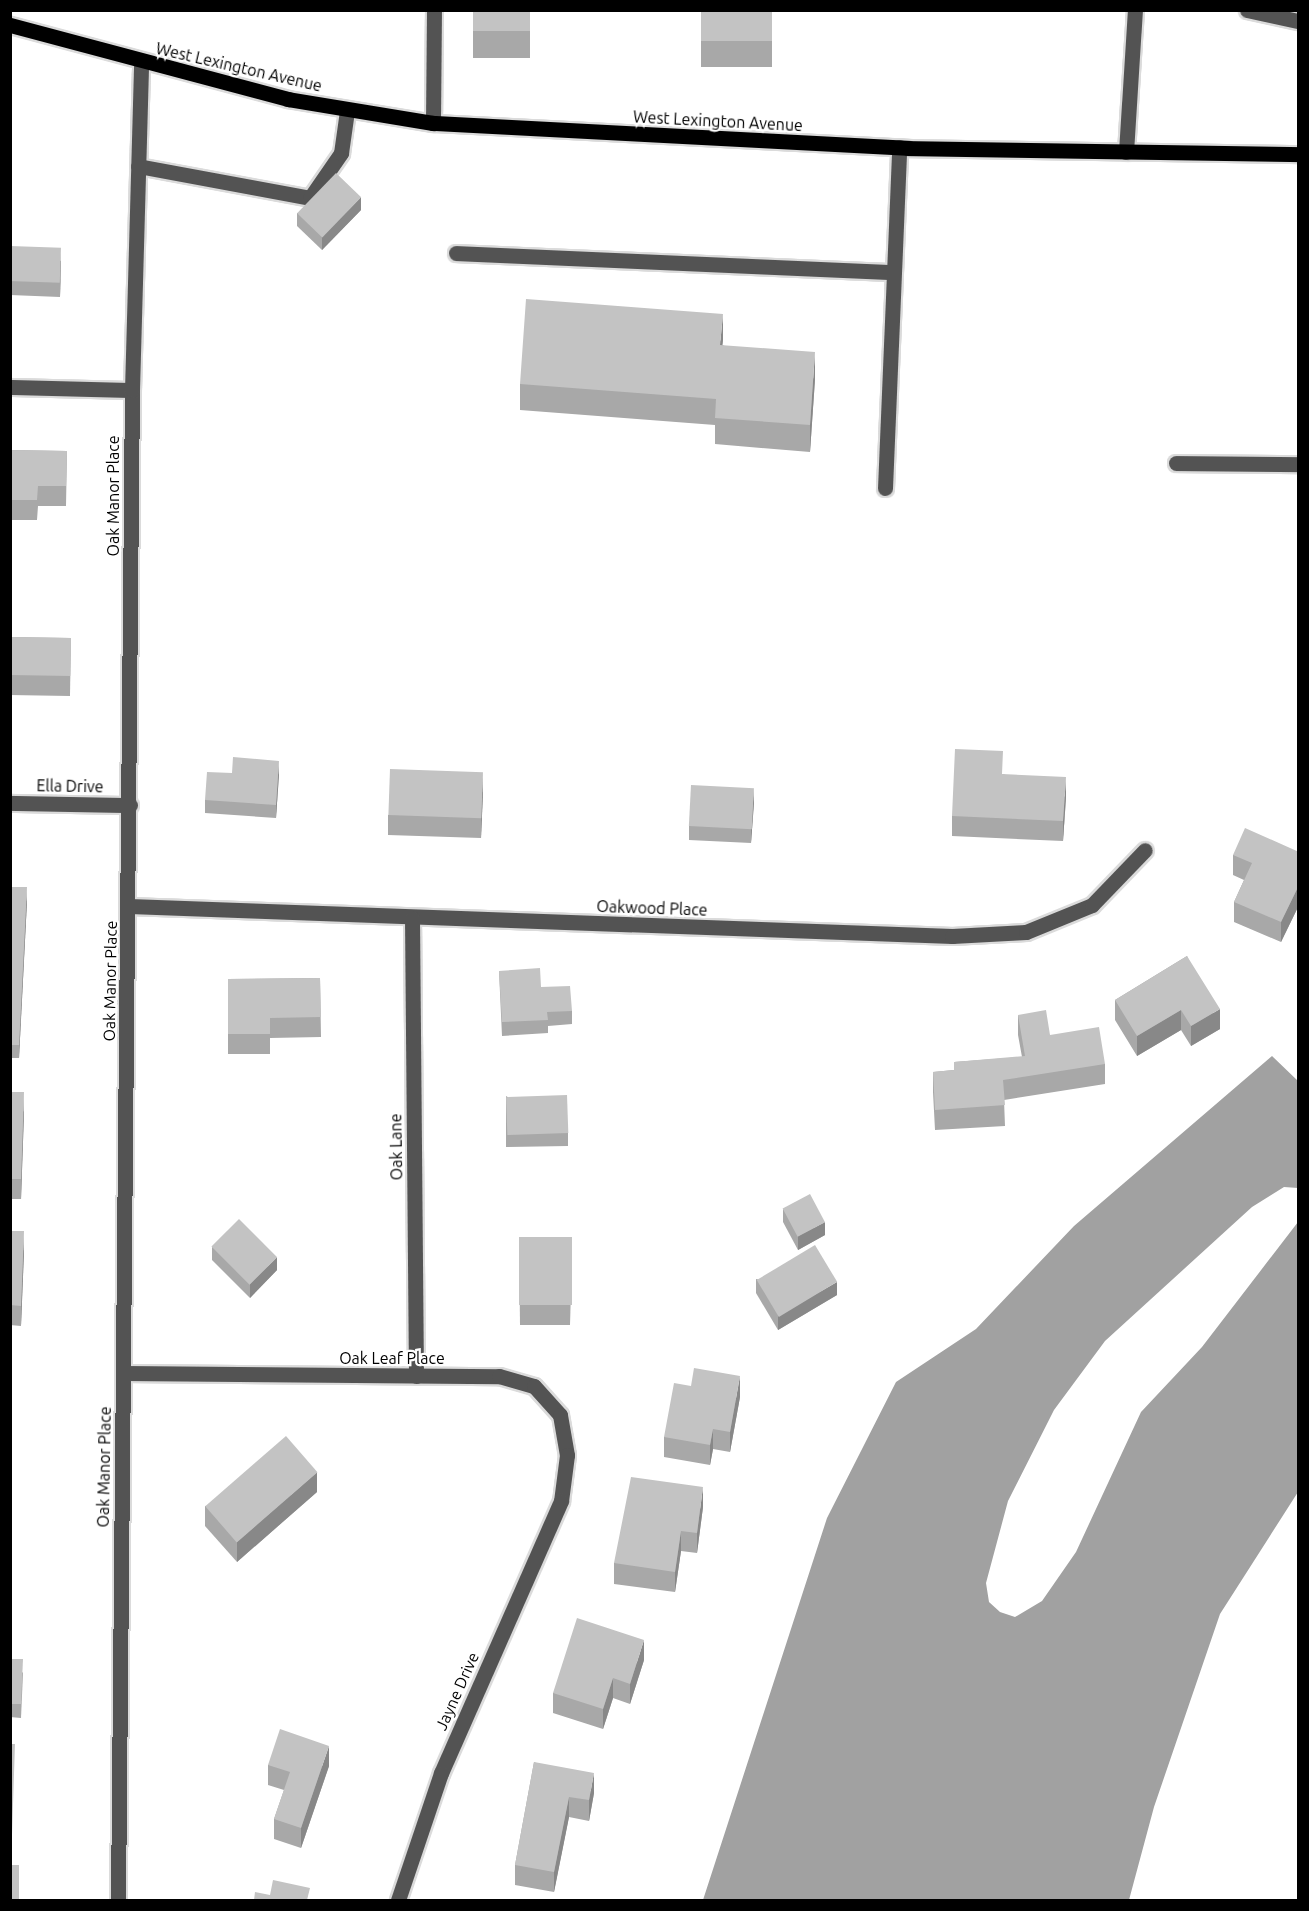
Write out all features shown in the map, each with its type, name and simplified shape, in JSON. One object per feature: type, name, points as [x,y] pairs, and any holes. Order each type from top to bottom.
[{"type":"main road","name":"West Lexington Avenue","points":[[10,25],[141,63],[347,111],[433,123],[899,147],[1299,154]]},
{"type":"street","points":[[433,123],[434,10]]},
{"type":"street","points":[[1126,152],[1135,10]]},
{"type":"street","points":[[1246,10],[1299,21]]},
{"type":"street","name":"Oak Manor Place","points":[[118,1900],[130,805],[132,390],[141,63]]},
{"type":"street","points":[[138,166],[310,198],[341,153],[347,111]]},
{"type":"street","points":[[885,488],[899,147]]},
{"type":"street","points":[[456,253],[894,273]]},
{"type":"street","points":[[10,387],[132,390]]},
{"type":"street","points":[[1176,463],[1299,464]]},
{"type":"street","name":"Ella Drive","points":[[10,803],[130,805]]},
{"type":"street","name":"Oakwood Place","points":[[129,906],[952,936],[1026,932],[1092,905],[1145,850]]},
{"type":"street","name":"Oak Lane","points":[[412,918],[416,1376]]},
{"type":"street","name":"Oak Leaf Place","points":[[123,1373],[499,1376],[534,1386],[560,1415],[567,1455],[561,1502]]},
{"type":"street","name":"Jayne Drive","points":[[398,1900],[441,1773],[561,1502]]},
{"type":"shaded area","points":[[1272,1056],[1298,1081],[1298,1188],[1284,1187],[1252,1207],[1105,1341],[1054,1410],[1008,1501],[986,1583],[989,1602],[1000,1612],[1015,1617],[1042,1601],[1076,1552],[1141,1412],[1202,1347],[1298,1222],[1298,1492],[1220,1614],[1154,1807],[1129,1900],[703,1900],[827,1518],[896,1382],[976,1329],[1074,1226]]},
{"type":"building","points":[[473,10],[530,10],[530,31],[473,31]]},
{"type":"building","points":[[701,10],[772,10],[772,41],[701,41]]},
{"type":"building","points":[[336,173],[361,197],[322,238],[297,213]]},
{"type":"building","points":[[10,246],[61,248],[60,283],[10,281]]},
{"type":"building","points":[[526,299],[723,314],[720,345],[815,352],[810,425],[715,418],[716,399],[520,384]]},
{"type":"building","points":[[10,450],[67,451],[66,486],[38,486],[37,500],[10,500]]},
{"type":"building","points":[[10,637],[71,638],[70,676],[10,675]]},
{"type":"building","points":[[955,749],[1003,751],[1002,774],[1066,777],[1063,821],[952,816]]},
{"type":"building","points":[[233,757],[279,761],[276,805],[205,800],[207,772],[232,773]]},
{"type":"building","points":[[390,769],[483,772],[481,818],[388,815]]},
{"type":"building","points":[[691,785],[754,788],[752,829],[689,826]]},
{"type":"building","points":[[1245,828],[1299,852],[1299,885],[1281,922],[1234,902],[1252,863],[1233,855]]},
{"type":"building","points":[[10,887],[27,887],[19,1045],[10,1045]]},
{"type":"building","points":[[1187,956],[1220,1009],[1191,1026],[1181,1010],[1137,1036],[1115,1000]]},
{"type":"building","points":[[540,968],[541,987],[570,986],[572,1011],[547,1012],[548,1020],[502,1022],[499,971]]},
{"type":"building","points":[[320,978],[321,1017],[270,1018],[270,1034],[228,1034],[228,979]]},
{"type":"building","points":[[1046,1010],[1050,1035],[1099,1027],[1105,1064],[1003,1080],[1005,1105],[935,1110],[933,1072],[954,1070],[954,1062],[1025,1056],[1018,1015]]},
{"type":"building","points":[[10,1092],[24,1092],[21,1179],[10,1179]]},
{"type":"building","points":[[567,1095],[568,1133],[507,1135],[506,1097]]},
{"type":"building","points":[[810,1194],[825,1222],[798,1237],[783,1209]]},
{"type":"building","points":[[239,1219],[277,1257],[250,1285],[211,1247]]},
{"type":"building","points":[[10,1231],[24,1231],[21,1306],[10,1305]]},
{"type":"building","points":[[519,1237],[572,1237],[572,1305],[519,1305]]},
{"type":"building","points":[[815,1245],[837,1282],[779,1317],[757,1280]]},
{"type":"building","points":[[694,1368],[740,1376],[730,1432],[713,1429],[710,1445],[664,1437],[674,1383],[691,1386]]},
{"type":"building","points":[[286,1436],[317,1472],[237,1542],[205,1506]]},
{"type":"building","points":[[631,1477],[703,1487],[697,1533],[681,1531],[675,1572],[614,1563]]},
{"type":"building","points":[[577,1618],[644,1640],[630,1684],[613,1678],[603,1709],[553,1693]]},
{"type":"building","points":[[10,1659],[23,1659],[21,1704],[10,1704]]},
{"type":"building","points":[[280,1729],[329,1746],[301,1828],[274,1819],[290,1772],[268,1765]]},
{"type":"building","points":[[10,1744],[15,1744],[11,1865],[19,1865],[19,1900],[10,1900]]},
{"type":"building","points":[[534,1762],[594,1773],[589,1800],[569,1797],[554,1872],[515,1865]]},
{"type":"building","points":[[273,1880],[310,1888],[307,1900],[254,1900],[255,1892],[270,1895]]}]
